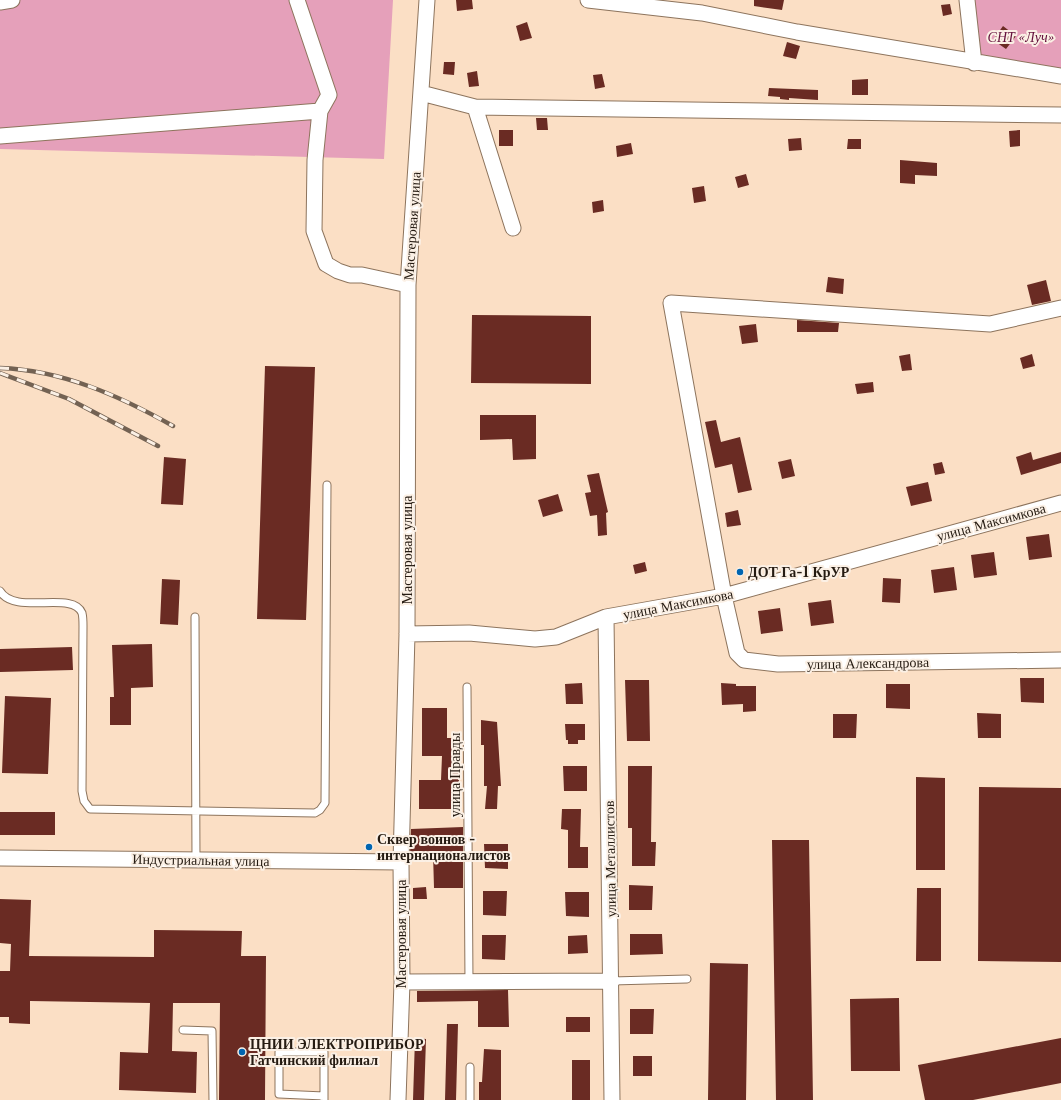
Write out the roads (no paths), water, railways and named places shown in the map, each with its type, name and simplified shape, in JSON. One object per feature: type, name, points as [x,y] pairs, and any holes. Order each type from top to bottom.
[{"type":"street","points":[[0,2],[12,0]]},
{"type":"street","points":[[297,0],[329,95],[320,111],[315,160],[314,231],[326,264],[338,271],[350,275],[362,275],[408,285]]},
{"type":"street","name":"Мастеровая улица","points":[[398,1100],[402,982],[401,862],[407,634],[408,285],[427,0]]},
{"type":"street","points":[[588,0],[702,13],[974,63],[1061,76]]},
{"type":"street","points":[[967,0],[974,63]]},
{"type":"street","points":[[421,93],[475,107],[1061,115]]},
{"type":"street","points":[[475,107],[513,228]]},
{"type":"street","points":[[0,136],[320,111]]},
{"type":"street","name":"улица Александрова","points":[[1061,308],[990,324],[671,303],[724,596],[737,653],[744,660],[778,664],[1061,660]]},
{"type":"street","name":"улица Максимкова","points":[[407,634],[469,633],[535,639],[556,637],[606,617],[724,596],[1061,502]]},
{"type":"street","name":"улица Металлистов","points":[[606,617],[612,981],[612,1100]]},
{"type":"street","name":"Индустриальная улица","points":[[0,858],[401,862]]},
{"type":"street","points":[[402,982],[612,981]]},
{"type":"lane","points":[[0,591],[7,599],[16,602],[66,603],[77,607],[82,613],[82,791],[86,806],[90,809],[311,814],[320,810],[325,803],[328,485]]},
{"type":"lane","points":[[195,617],[196,860]]},
{"type":"lane","name":"улица Правды","points":[[467,687],[469,982]]},
{"type":"lane","points":[[612,981],[687,978]]},
{"type":"lane","points":[[183,1030],[212,1031],[213,1100]]},
{"type":"lane","points":[[279,1052],[324,1052],[324,1098],[279,1094],[279,1052]]},
{"type":"lane","points":[[470,1066],[470,1100]]},
{"type":"railway","points":[[0,368],[46,374],[90,386],[153,415],[173,426]]},
{"type":"railway","points":[[0,373],[69,399],[158,446]]},
{"type":"place","name":"ДОТ Га-1 КрУР","points":[[740,572]]},
{"type":"place","name":"Сквер воинов - интернационалистов","points":[[369,847]]},
{"type":"place","name":"ЦНИИ ЭЛЕКТРОПРИБОР Гатчинский филиал","points":[[242,1052]]},
{"type":"park label","name":"СНТ «Луч»","points":[[1021,37]]}]
